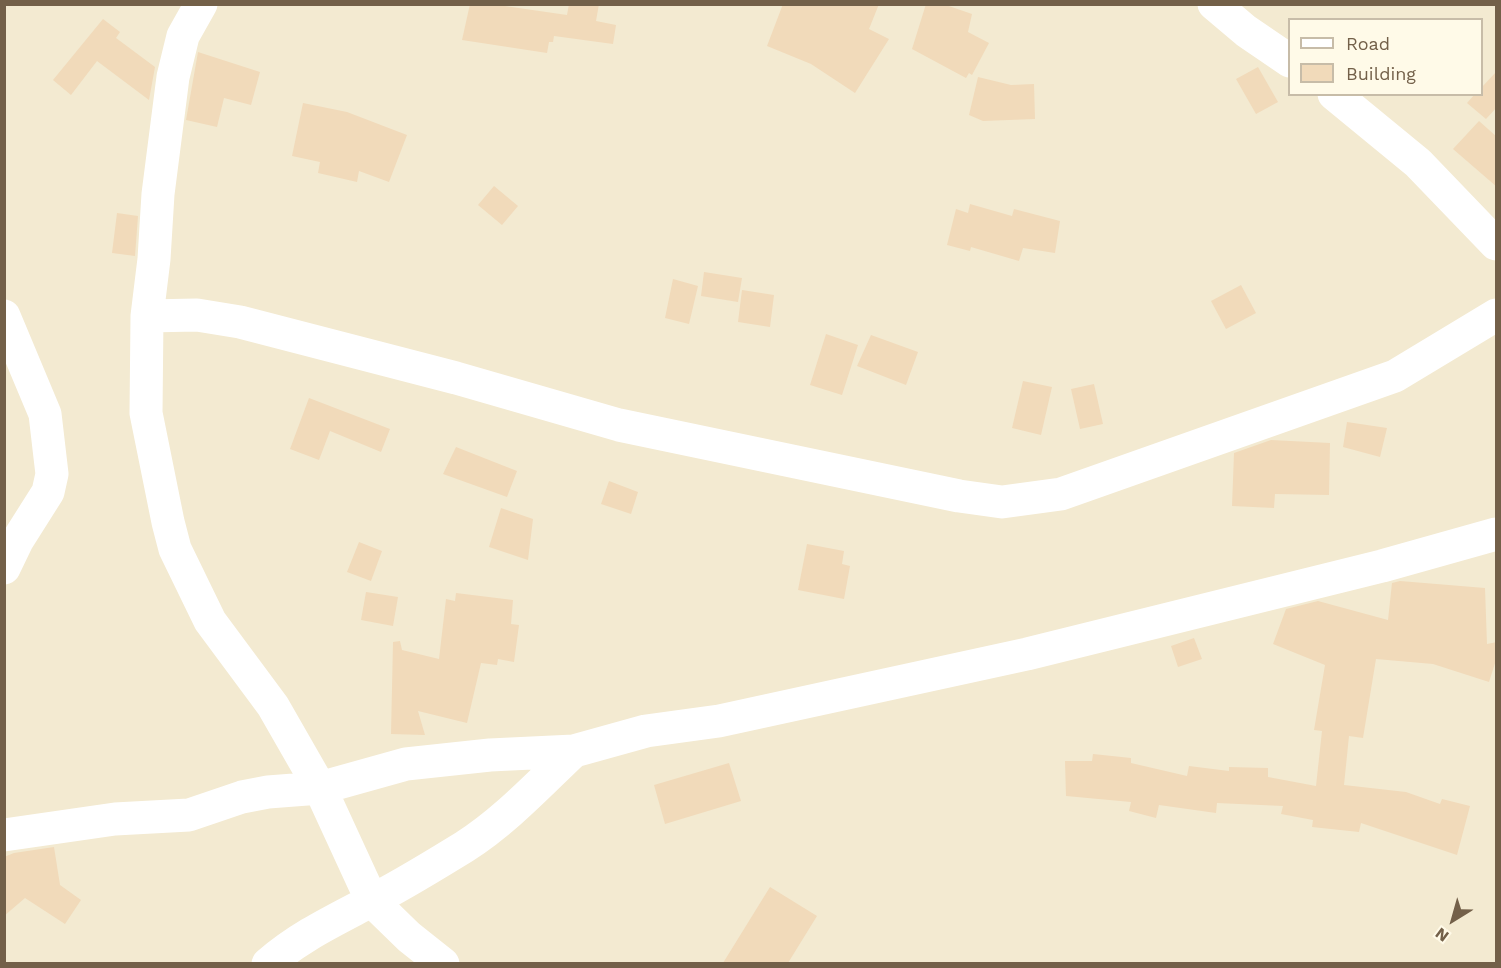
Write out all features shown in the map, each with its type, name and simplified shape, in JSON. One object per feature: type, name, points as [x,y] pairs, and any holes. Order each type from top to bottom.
[{"type":"street","points":[[201,4],[183,36],[173,77],[158,194],[154,260],[147,316],[146,413],[175,549],[210,621],[273,706],[320,788],[372,901],[409,937],[443,963]]},
{"type":"street","points":[[1214,4],[1246,31],[1288,60]]},
{"type":"street","points":[[1336,96],[1418,163],[1497,244]]},
{"type":"street","points":[[147,316],[197,315],[240,322],[456,378],[619,425],[959,496],[1002,502],[1061,494],[1395,376],[1497,315]]},
{"type":"street","points":[[4,316],[45,414],[52,474],[48,492],[4,568]]},
{"type":"street","points":[[4,835],[116,819],[189,815],[268,792],[320,788],[406,764],[490,755],[574,751],[646,731],[719,721],[1027,654],[1497,534]]},
{"type":"street","points":[[268,963],[289,946],[318,928],[372,901],[466,846],[509,812],[574,751]]},
{"type":"shaded area","points":[[5,5],[1496,5],[1496,963],[5,963]]},
{"type":"building","points":[[470,4],[491,4],[567,15],[569,4],[599,4],[596,21],[616,25],[613,44],[554,36],[553,42],[549,42],[547,53],[462,40]]},
{"type":"building","points":[[783,4],[879,4],[869,29],[889,39],[855,93],[811,64],[767,46]]},
{"type":"building","points":[[926,4],[943,4],[972,14],[968,32],[989,43],[972,75],[969,73],[966,78],[912,49]]},
{"type":"building","points":[[103,19],[120,32],[116,38],[155,67],[149,100],[97,61],[71,95],[53,80]]},
{"type":"building","points":[[198,52],[260,72],[251,105],[224,98],[217,127],[186,120]]},
{"type":"building","points":[[1258,67],[1278,102],[1256,114],[1236,79]]},
{"type":"building","points":[[1497,71],[1497,107],[1486,119],[1467,103],[1473,96],[1483,96],[1483,86]]},
{"type":"building","points":[[978,77],[1011,85],[1034,84],[1035,119],[983,121],[969,115]]},
{"type":"building","points":[[303,103],[347,112],[407,135],[389,182],[359,171],[357,182],[318,173],[320,162],[292,156]]},
{"type":"building","points":[[1479,121],[1497,137],[1497,187],[1453,149]]},
{"type":"building","points":[[494,186],[518,206],[502,225],[478,205]]},
{"type":"building","points":[[970,204],[1012,216],[1014,209],[1060,221],[1055,253],[1023,248],[1019,261],[971,247],[970,251],[947,245],[956,209],[968,213]]},
{"type":"building","points":[[117,213],[138,216],[135,256],[112,253]]},
{"type":"building","points":[[704,272],[742,278],[738,302],[701,296]]},
{"type":"building","points":[[673,279],[698,286],[689,324],[665,318]]},
{"type":"building","points":[[1241,285],[1256,313],[1226,329],[1211,301]]},
{"type":"building","points":[[742,290],[774,295],[770,327],[738,322]]},
{"type":"building","points":[[826,334],[858,345],[842,395],[810,385]]},
{"type":"building","points":[[871,335],[918,352],[906,385],[857,366]]},
{"type":"building","points":[[1023,381],[1052,387],[1041,435],[1012,428]]},
{"type":"building","points":[[1094,384],[1103,424],[1080,429],[1071,389]]},
{"type":"building","points":[[309,398],[390,429],[381,452],[330,431],[319,460],[290,449]]},
{"type":"building","points":[[1347,422],[1387,428],[1380,457],[1343,447]]},
{"type":"building","points":[[1271,440],[1330,443],[1329,495],[1275,494],[1274,508],[1232,506],[1234,453]]},
{"type":"building","points":[[456,447],[517,471],[507,497],[443,474]]},
{"type":"building","points":[[609,481],[638,492],[631,514],[601,504]]},
{"type":"building","points":[[501,508],[533,519],[528,560],[489,547]]},
{"type":"building","points":[[359,542],[382,551],[371,581],[347,572]]},
{"type":"building","points":[[807,544],[844,551],[842,564],[850,566],[844,599],[798,590]]},
{"type":"building","points":[[1400,581],[1485,588],[1487,644],[1497,642],[1497,657],[1489,682],[1433,664],[1376,659],[1363,738],[1349,736],[1344,785],[1406,792],[1440,804],[1442,799],[1470,806],[1457,855],[1361,823],[1359,832],[1312,827],[1313,820],[1281,814],[1283,806],[1217,803],[1216,813],[1159,805],[1156,818],[1129,811],[1131,802],[1066,796],[1065,761],[1092,761],[1093,754],[1131,758],[1131,763],[1187,776],[1189,766],[1229,771],[1229,767],[1268,768],[1268,777],[1316,786],[1322,731],[1314,730],[1325,665],[1273,644],[1286,609],[1318,601],[1388,620],[1392,583]]},
{"type":"building","points":[[366,592],[398,597],[393,626],[361,620]]},
{"type":"building","points":[[456,593],[513,600],[511,624],[519,625],[514,662],[498,659],[497,665],[481,663],[467,723],[418,711],[425,735],[391,734],[393,642],[400,641],[402,650],[439,659],[446,599],[455,601]]},
{"type":"building","points":[[1194,638],[1202,659],[1178,667],[1171,646]]},
{"type":"building","points":[[729,763],[741,801],[665,824],[654,785]]},
{"type":"building","points":[[54,847],[60,885],[81,900],[65,924],[25,898],[4,916],[4,857],[14,853]]},
{"type":"building","points":[[770,887],[817,916],[788,963],[723,963]]}]
